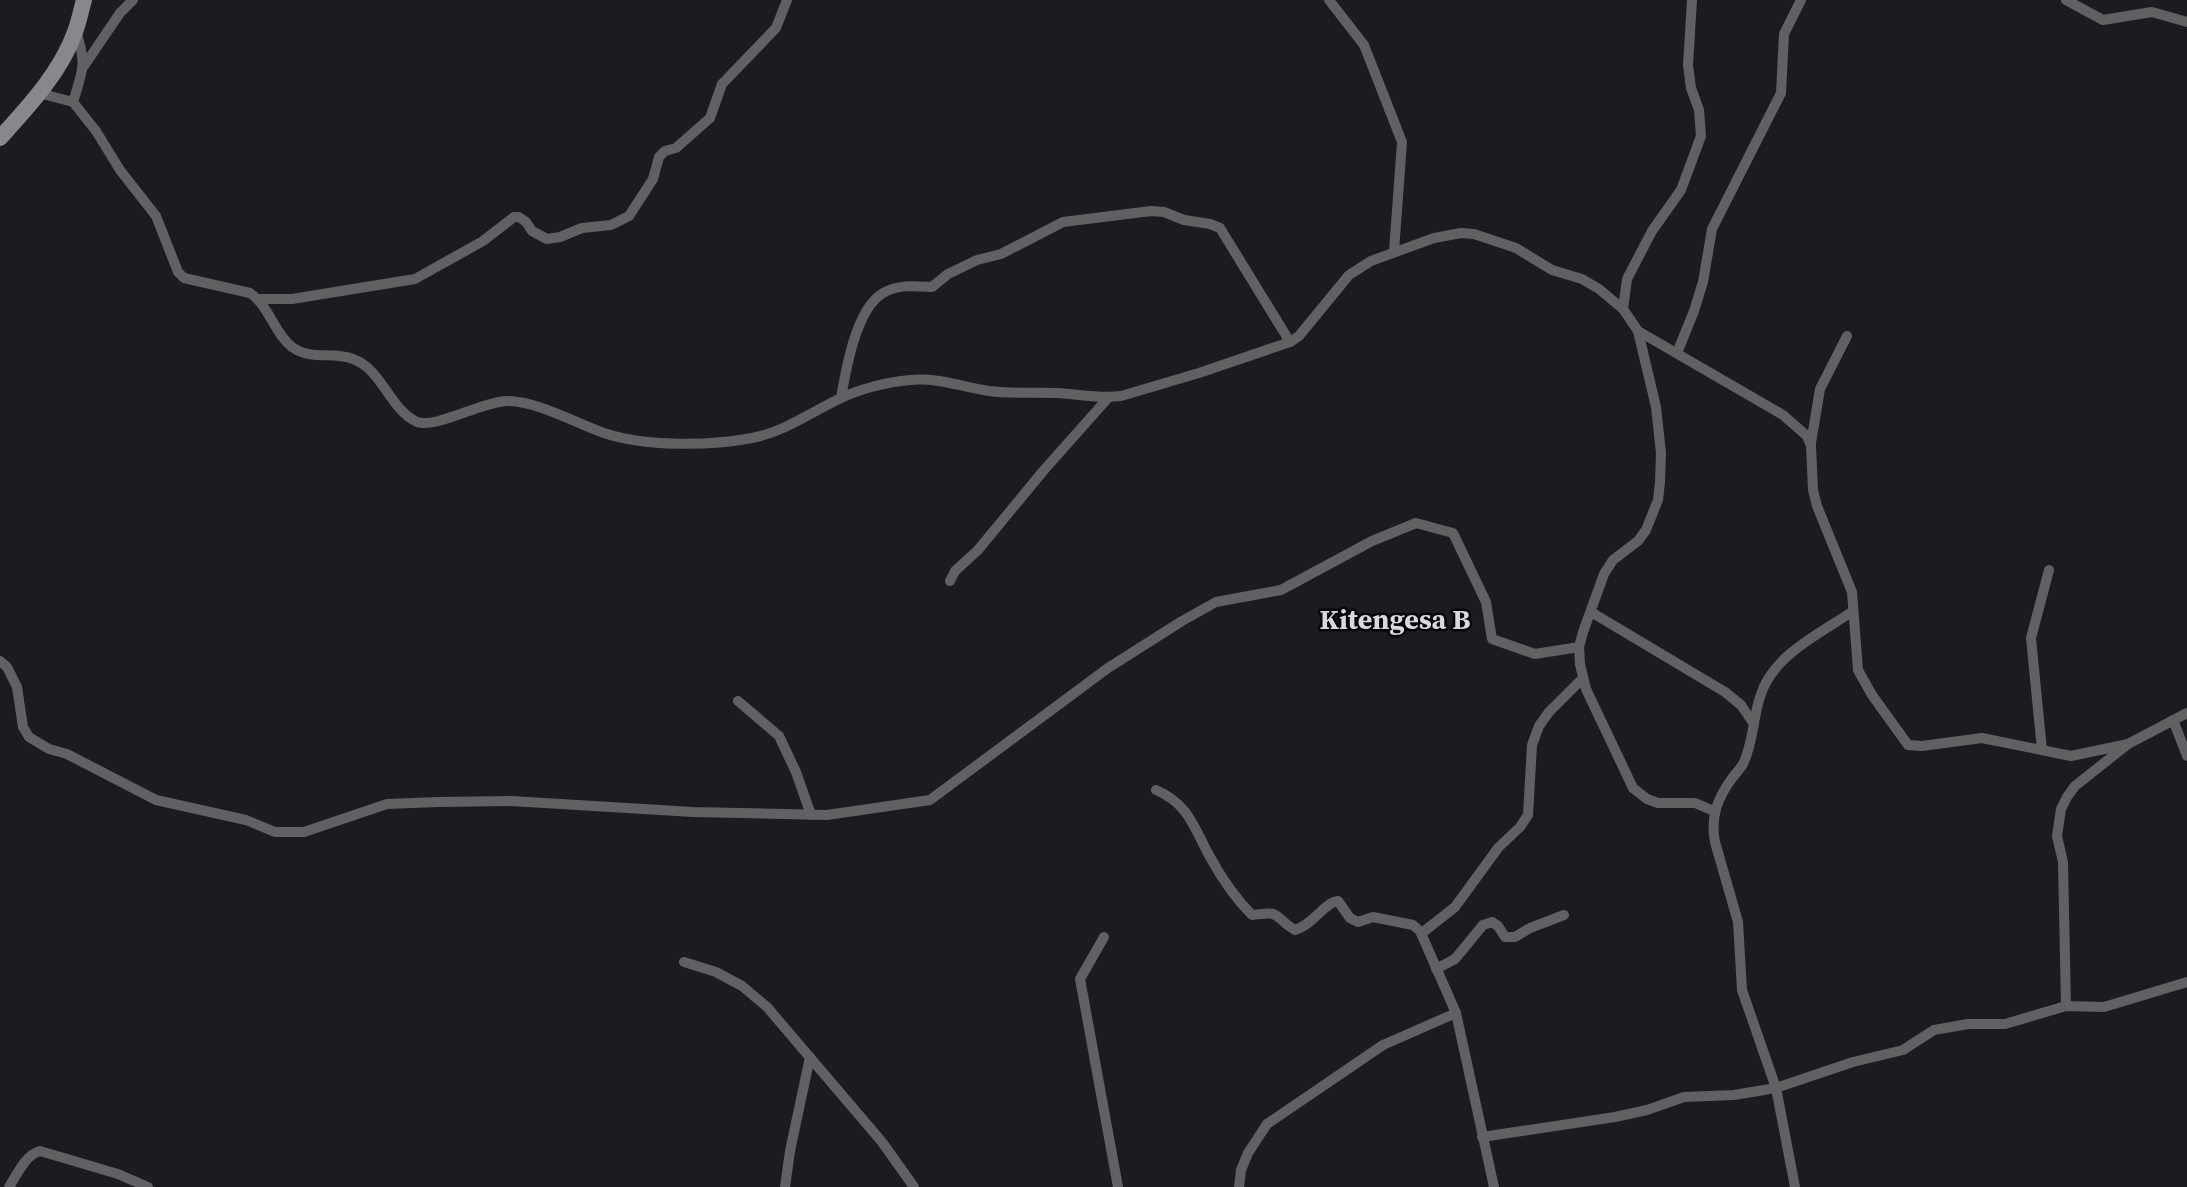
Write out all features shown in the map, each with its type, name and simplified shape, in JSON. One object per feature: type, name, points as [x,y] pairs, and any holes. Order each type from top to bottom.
[{"type":"street","points":[[0,138],[39,93],[64,56],[76,31],[84,0]]},
{"type":"street","points":[[84,66],[120,13],[133,0]]},
{"type":"street","points":[[258,299],[292,299],[415,279],[482,241],[514,217],[519,217],[532,231],[547,239],[582,228],[611,225],[629,216],[653,179],[659,157],[676,148],[710,118],[722,84],[776,28],[788,0]]},
{"type":"street","points":[[1329,0],[1364,46],[1402,142],[1394,251]]},
{"type":"street","points":[[1623,309],[1627,279],[1652,231],[1681,190],[1701,136],[1699,110],[1691,88],[1688,65],[1692,0]]},
{"type":"street","points":[[1677,353],[1695,311],[1712,229],[1781,93],[1784,34],[1801,0]]},
{"type":"street","points":[[2066,0],[2103,20],[2152,12],[2187,22]]},
{"type":"street","points":[[73,102],[84,66],[84,55],[76,31]]},
{"type":"street","points":[[39,93],[73,102],[96,131],[120,170],[156,216],[178,272],[184,278],[250,293],[270,313],[285,341],[294,349],[313,356],[354,359],[370,372],[403,410],[415,421],[422,423],[495,402],[516,401],[607,434],[645,441],[708,442],[736,440],[775,432],[841,398],[892,382],[913,379],[1023,394],[1059,393],[1108,398],[1155,387],[1290,342],[1349,275],[1394,251],[1434,238],[1461,233],[1474,234],[1517,248],[1552,270],[1582,279],[1599,289],[1623,309],[1638,331],[1659,430],[1658,500],[1646,530],[1638,541],[1613,560],[1604,574],[1579,647],[1583,678],[1633,788],[1658,803],[1695,803],[1714,811]]},
{"type":"street","points":[[841,398],[854,340],[862,319],[883,293],[913,284],[932,287],[948,274],[977,260],[1010,249],[1063,222],[1117,215],[1164,212],[1184,220],[1220,228],[1290,342]]},
{"type":"street","points":[[1638,331],[1783,415],[1807,436],[1811,446]]},
{"type":"street","points":[[1847,336],[1820,389],[1811,446],[1813,490],[1837,558],[1850,582],[1858,670],[1872,695],[1908,745],[1922,747],[1982,738],[2071,756],[2128,744]]},
{"type":"street","points":[[950,581],[955,571],[978,550],[1108,398]]},
{"type":"street","points":[[0,661],[8,667],[17,687],[23,727],[29,737],[49,749],[67,754],[156,800],[246,820],[275,832],[304,832],[387,804],[511,801],[693,812],[828,815],[930,800],[1108,668],[1182,621],[1216,602],[1281,590],[1371,541],[1416,523],[1453,533],[1486,602],[1492,639],[1535,654],[1579,647]]},
{"type":"street","points":[[2042,750],[2031,639],[2049,569]]},
{"type":"street","points":[[1794,1187],[1776,1088],[1742,990],[1738,922],[1715,842],[1714,811],[1723,790],[1742,766],[1761,692],[1768,677],[1779,663],[1853,611]]},
{"type":"street","points":[[1591,612],[1725,692],[1741,705],[1754,724]]},
{"type":"street","points":[[1422,933],[1455,907],[1497,848],[1520,827],[1528,815],[1532,745],[1539,726],[1583,678]]},
{"type":"street","points":[[738,701],[779,736],[796,772],[811,815]]},
{"type":"street","points":[[2066,1006],[2063,862],[2057,824],[2067,797],[2075,786],[2128,744],[2187,713]]},
{"type":"street","points":[[2174,720],[2187,756]]},
{"type":"street","points":[[1156,790],[1173,797],[1192,820],[1215,866],[1252,915],[1272,912],[1295,930],[1301,929],[1329,904],[1338,901],[1350,918],[1358,922],[1373,917],[1413,925],[1422,933],[1456,1013],[1494,1187]]},
{"type":"street","points":[[1436,969],[1455,959],[1483,925],[1492,922],[1505,937],[1515,937],[1564,915]]},
{"type":"street","points":[[1104,937],[1080,979],[1118,1187]]},
{"type":"street","points":[[684,962],[716,972],[741,986],[767,1007],[882,1142],[904,1181],[914,1187]]},
{"type":"street","points":[[1482,1138],[1647,1110],[1684,1097],[1734,1096],[1776,1088],[1853,1062],[1903,1050],[1934,1030],[1968,1024],[2004,1024],[2066,1006],[2104,1007],[2187,982]]},
{"type":"street","points":[[1239,1187],[1244,1161],[1267,1124],[1383,1045],[1456,1013]]},
{"type":"street","points":[[785,1187],[810,1057]]},
{"type":"street","points":[[9,1187],[26,1161],[40,1151],[118,1174],[148,1187]]},
{"type":"district","name":"Kitengesa B","points":[[1395,619]]}]
